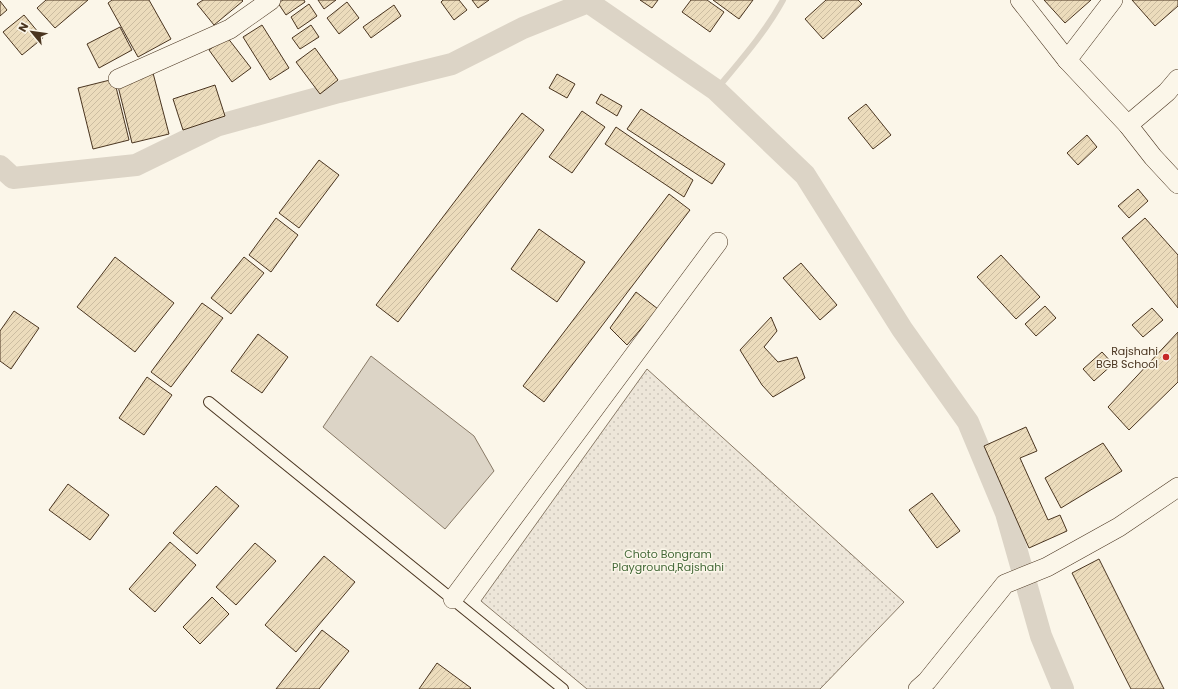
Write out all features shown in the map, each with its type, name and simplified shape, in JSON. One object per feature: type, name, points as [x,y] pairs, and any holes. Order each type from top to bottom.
[{"type":"street","points":[[118,79],[230,29],[271,0]]},
{"type":"street","points":[[1020,0],[1067,60],[1128,125],[1153,157],[1178,184]]},
{"type":"street","points":[[1067,60],[1113,0]]},
{"type":"street","points":[[1128,125],[1167,92],[1178,79]]},
{"type":"street","points":[[452,600],[718,242]]},
{"type":"street","points":[[918,689],[927,681],[1005,584],[1047,567],[1119,527],[1178,487]]},
{"type":"lane","points":[[209,402],[563,689]]},
{"type":"green space","name":"Choto Bongram Playground,Rajshahi","points":[[647,369],[904,602],[820,689],[587,689],[481,601]]},
{"type":"shaded area","points":[[371,356],[474,436],[494,471],[445,529],[323,427]]},
{"type":"building","points":[[46,0],[88,0],[55,28],[37,8]]},
{"type":"building","points":[[112,0],[149,0],[171,39],[138,57],[108,3]]},
{"type":"building","points":[[203,0],[243,1],[214,25],[197,4]]},
{"type":"building","points":[[283,0],[304,0],[305,2],[286,15],[278,3]]},
{"type":"building","points":[[318,0],[336,0],[324,9]]},
{"type":"building","points":[[443,0],[459,0],[467,10],[454,20],[441,2]]},
{"type":"building","points":[[472,0],[489,0],[478,8]]},
{"type":"building","points":[[640,0],[658,0],[652,8]]},
{"type":"building","points":[[691,0],[707,0],[724,12],[710,32],[682,12]]},
{"type":"building","points":[[713,0],[753,0],[739,19]]},
{"type":"building","points":[[826,0],[858,0],[862,4],[823,39],[805,19]]},
{"type":"building","points":[[1044,0],[1091,0],[1065,23]]},
{"type":"building","points":[[1132,0],[1178,0],[1178,6],[1155,26]]},
{"type":"building","points":[[0,1],[7,10],[0,16]]},
{"type":"building","points":[[347,2],[359,18],[339,34],[327,18]]},
{"type":"building","points":[[309,4],[317,16],[298,29],[291,17]]},
{"type":"building","points":[[394,5],[401,16],[371,38],[363,27]]},
{"type":"building","points":[[24,15],[43,38],[22,55],[3,32]]},
{"type":"building","points":[[262,25],[289,68],[270,80],[243,37]]},
{"type":"building","points":[[311,25],[319,37],[300,49],[292,38]]},
{"type":"building","points":[[120,27],[132,50],[99,68],[87,44]]},
{"type":"building","points":[[227,37],[251,68],[232,82],[209,50]]},
{"type":"building","points":[[315,48],[338,80],[320,94],[296,62]]},
{"type":"building","points":[[153,73],[169,134],[132,143],[117,82]]},
{"type":"building","points":[[557,74],[575,84],[567,98],[549,88]]},
{"type":"building","points":[[114,79],[129,140],[93,149],[78,88]]},
{"type":"building","points":[[215,85],[225,116],[183,130],[173,99]]},
{"type":"building","points":[[601,94],[622,106],[617,116],[596,103]]},
{"type":"building","points":[[866,104],[891,135],[873,149],[848,118]]},
{"type":"building","points":[[641,109],[725,164],[712,184],[627,129]]},
{"type":"building","points":[[582,111],[605,127],[572,173],[549,157]]},
{"type":"building","points":[[522,113],[544,130],[398,322],[376,305]]},
{"type":"building","points":[[616,127],[693,180],[684,197],[605,144]]},
{"type":"building","points":[[1087,135],[1097,147],[1078,165],[1067,153]]},
{"type":"building","points":[[319,160],[339,175],[299,228],[279,213]]},
{"type":"building","points":[[1138,189],[1148,201],[1129,218],[1118,206]]},
{"type":"building","points":[[669,194],[690,210],[544,402],[523,386]]},
{"type":"building","points":[[276,218],[298,235],[271,272],[249,255]]},
{"type":"building","points":[[1145,218],[1178,255],[1178,308],[1122,238]]},
{"type":"building","points":[[539,229],[585,262],[557,302],[511,269]]},
{"type":"building","points":[[1001,255],[1040,297],[1016,319],[977,277]]},
{"type":"building","points":[[115,257],[174,303],[135,352],[77,307]]},
{"type":"building","points":[[244,257],[264,273],[231,314],[211,298]]},
{"type":"building","points":[[801,263],[837,305],[820,320],[783,278]]},
{"type":"building","points":[[636,292],[658,309],[627,345],[610,328]]},
{"type":"building","points":[[202,303],[223,318],[171,387],[151,372]]},
{"type":"building","points":[[1045,306],[1056,318],[1036,336],[1025,324]]},
{"type":"building","points":[[1152,308],[1163,320],[1143,337],[1132,325]]},
{"type":"building","points":[[14,311],[39,328],[11,369],[0,361],[0,331]]},
{"type":"building","points":[[771,317],[777,331],[764,347],[778,362],[797,357],[805,378],[773,397],[762,385],[740,350]]},
{"type":"building","name":"Rajshahi BGB School","points":[[1178,332],[1178,382],[1129,430],[1108,407]]},
{"type":"building","points":[[258,334],[288,357],[262,393],[231,371]]},
{"type":"building","points":[[1102,352],[1113,364],[1094,381],[1083,369]]},
{"type":"building","points":[[147,377],[172,395],[144,435],[119,418]]},
{"type":"building","points":[[1026,427],[1037,451],[1020,458],[1048,520],[1060,515],[1067,531],[1029,548],[984,446]]},
{"type":"building","points":[[1103,443],[1122,471],[1061,508],[1045,478]]},
{"type":"building","points":[[68,484],[109,515],[90,540],[49,510]]},
{"type":"building","points":[[216,486],[239,506],[197,554],[173,533]]},
{"type":"building","points":[[932,493],[960,531],[937,548],[909,510]]},
{"type":"building","points":[[170,542],[196,565],[155,612],[129,589]]},
{"type":"building","points":[[255,543],[276,561],[236,605],[216,587]]},
{"type":"building","points":[[324,556],[355,582],[296,652],[265,625]]},
{"type":"building","points":[[1099,559],[1164,689],[1131,689],[1072,573]]},
{"type":"building","points":[[212,597],[229,614],[200,644],[183,627]]},
{"type":"building","points":[[322,630],[349,651],[319,689],[276,689]]},
{"type":"building","points":[[437,663],[471,688],[419,689]]},
{"type":"waterway","points":[[716,90],[760,35],[783,0]]},
{"type":"waterway","points":[[0,166],[13,178],[136,165],[216,126],[339,92],[452,64],[523,28],[588,2],[716,90],[805,175],[902,329],[968,422],[1006,513],[1041,636],[1063,689]]},
{"type":"place","name":"Rajshahi BGB School","points":[[1166,357]]}]
